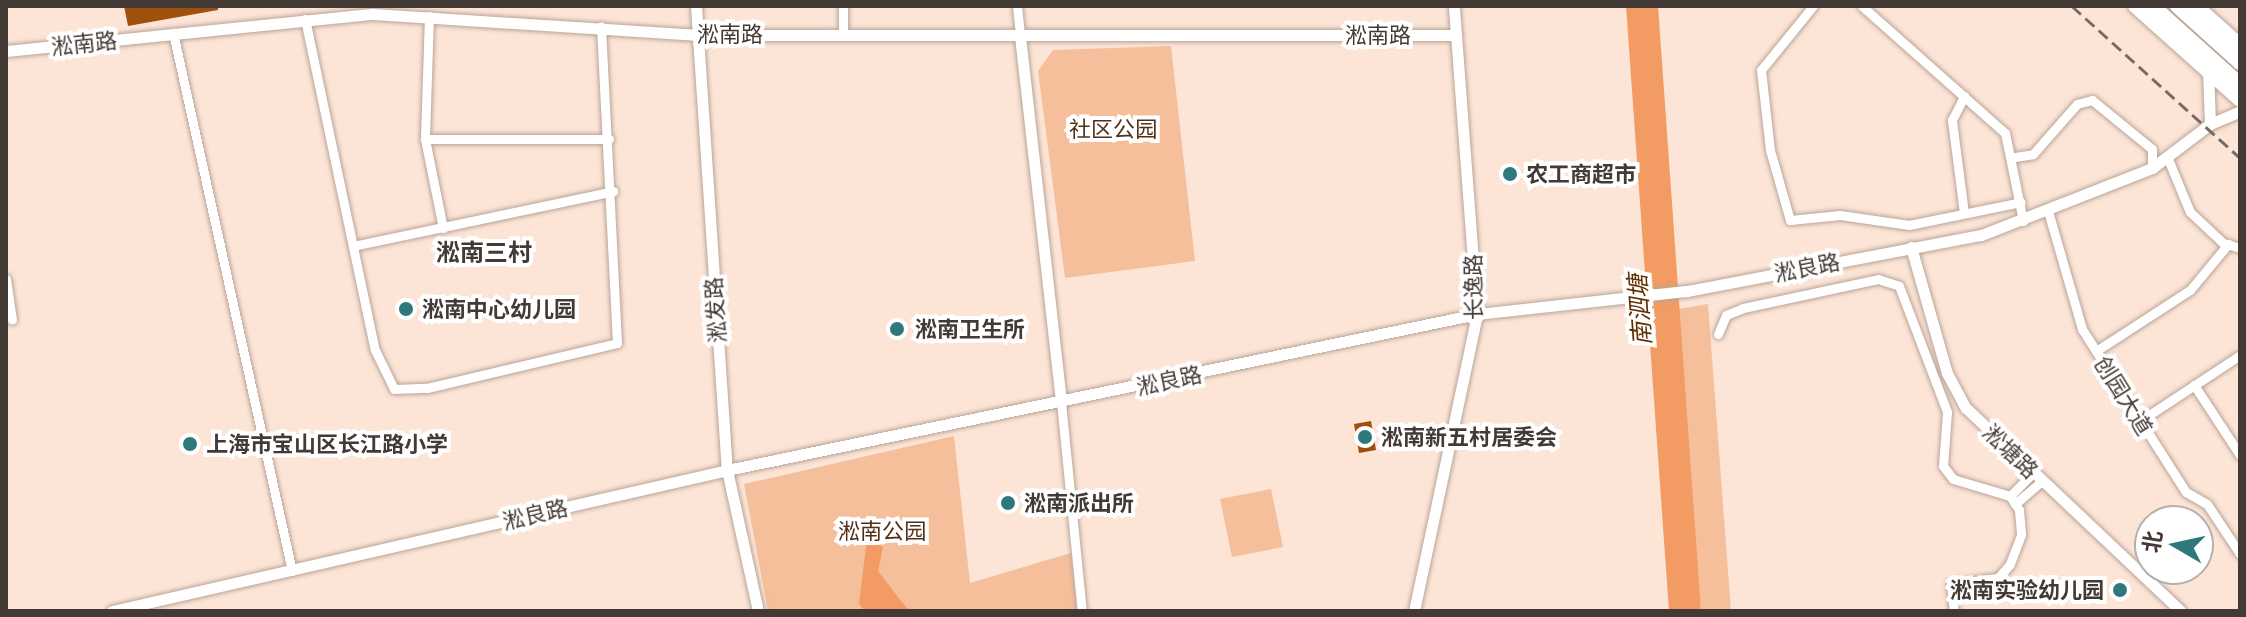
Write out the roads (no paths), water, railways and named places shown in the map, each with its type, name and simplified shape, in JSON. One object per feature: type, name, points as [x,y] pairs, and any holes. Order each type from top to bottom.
[{"type":"main road","points":[[2135,6],[2240,100]]},
{"type":"main road","points":[[2154,6],[2240,83]]},
{"type":"main road","points":[[2177,6],[2240,63]]},
{"type":"main road","points":[[2196,6],[2240,45]]},
{"type":"street","name":"淞发路","points":[[696,6],[695,35],[727,470],[758,611]]},
{"type":"street","points":[[843,6],[843,35]]},
{"type":"street","points":[[1017,6],[1082,611]]},
{"type":"street","name":"长逸路","points":[[1414,611],[1477,314],[1454,6]]},
{"type":"street","points":[[1813,6],[1761,70],[1787,216],[1795,223],[1856,216],[1886,227],[2021,202]]},
{"type":"street","points":[[1862,6],[2005,133],[2015,157],[2023,221]]},
{"type":"street","name":"淞南路","points":[[6,51],[305,19],[429,16],[695,35],[1456,35]]},
{"type":"street","points":[[429,16],[425,139],[443,228]]},
{"type":"street","points":[[305,19],[380,368],[394,389],[427,388],[617,343],[613,191],[601,26]]},
{"type":"street","points":[[173,33],[292,571]]},
{"type":"street","points":[[2208,69],[2210,124]]},
{"type":"street","points":[[1964,96],[1952,120],[1964,213]]},
{"type":"street","points":[[2015,157],[2033,154],[2077,104],[2092,100],[2152,149],[2152,168]]},
{"type":"street","name":"淞良路","points":[[112,611],[727,470],[1477,314],[1687,291],[1911,247],[2023,221],[2152,168],[2168,159],[2210,124],[2240,111]]},
{"type":"street","points":[[425,139],[609,139]]},
{"type":"street","points":[[2168,159],[2190,212],[2228,244],[2240,248]]},
{"type":"street","points":[[353,246],[613,191]]},
{"type":"street","name":"创园大道","points":[[2048,211],[2082,329],[2186,492],[2207,504],[2240,554]]},
{"type":"street","points":[[2096,351],[2190,290],[2228,244]]},
{"type":"street","name":"淞塘路","points":[[1911,247],[1947,373],[1966,408],[2181,611]]},
{"type":"street","points":[[6,279],[12,320]]},
{"type":"street","points":[[1718,334],[1726,315],[1743,308],[1878,279],[1899,286],[1947,412],[1943,466],[1953,479],[2013,500]]},
{"type":"street","points":[[2140,421],[2240,355]]},
{"type":"street","points":[[2194,385],[2240,455]]},
{"type":"street","points":[[2013,500],[2037,477]]},
{"type":"street","points":[[1954,611],[1951,584],[1998,578],[2010,564],[2021,535],[2013,500]]},
{"type":"railway","points":[[2072,6],[2240,158]]},
{"type":"place","name":"农工商超市","points":[[1510,174]]},
{"type":"place","name":"淞南中心幼儿园","points":[[406,309]]},
{"type":"place","name":"淞南卫生所","points":[[897,329]]},
{"type":"place","name":"淞南新五村居委会","points":[[1365,437]]},
{"type":"place","name":"上海市宝山区长江路小学","points":[[190,444]]},
{"type":"place","name":"淞南派出所","points":[[1008,503]]},
{"type":"place","name":"淞南实验幼儿园","points":[[2120,590]]},
{"type":"district","name":"淞南三村","points":[[484,253]]},
{"type":"park label","name":"社区公园","points":[[1113,129]]},
{"type":"park label","name":"淞南公园","points":[[882,531]]},
{"type":"water label","name":"南泗塘","points":[[1640,310]]}]
